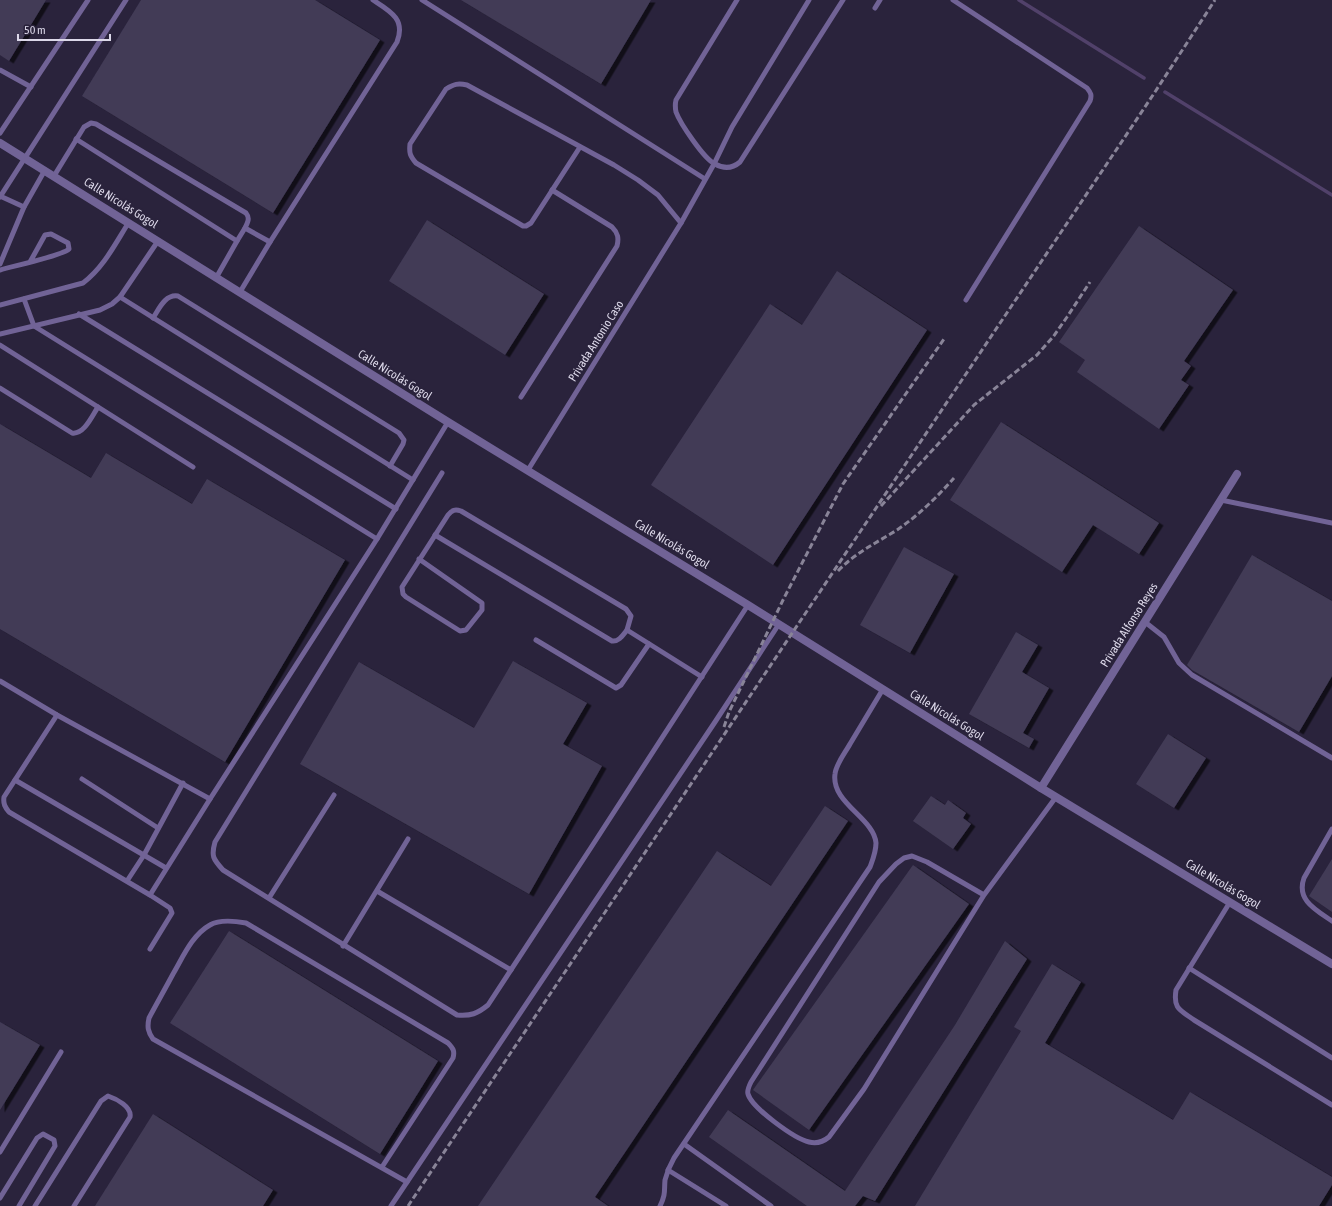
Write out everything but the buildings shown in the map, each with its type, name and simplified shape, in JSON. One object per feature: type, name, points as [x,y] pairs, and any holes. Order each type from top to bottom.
[{"type":"street","name":"Calle Nicolás Gogol","points":[[0,143],[448,422],[779,624],[1041,788],[1332,964]]},
{"type":"street","name":"Privada Alfonso Reyes","points":[[1041,788],[1237,474]]},
{"type":"lane","points":[[0,133],[88,0]]},
{"type":"lane","points":[[24,207],[0,196],[26,158],[126,0]]},
{"type":"lane","points":[[240,292],[397,42],[400,34],[400,25],[396,18],[390,11],[373,0]]},
{"type":"lane","points":[[422,0],[705,179]]},
{"type":"lane","points":[[737,0],[676,100],[675,106],[678,116],[692,140],[714,164],[729,168],[740,162],[843,0]]},
{"type":"lane","name":"Privada Antonio Caso","points":[[528,470],[681,223],[732,128],[809,0]]},
{"type":"lane","points":[[875,8],[880,0]]},
{"type":"lane","points":[[953,0],[1087,88],[1092,96],[966,300]]},
{"type":"lane","points":[[0,71],[31,87]]},
{"type":"lane","points":[[580,147],[531,223],[526,226],[523,226],[416,163],[410,156],[409,151],[410,144],[446,89],[459,83],[467,85],[614,165],[638,180],[658,195],[681,223]]},
{"type":"lane","points":[[54,176],[84,127],[91,123],[96,124],[246,212],[249,220],[216,278]]},
{"type":"lane","points":[[76,139],[237,241]]},
{"type":"lane","points":[[0,264],[24,207],[45,170]]},
{"type":"lane","points":[[521,397],[617,246],[617,232],[612,227],[552,190]]},
{"type":"lane","points":[[0,305],[83,283],[101,267],[129,222]]},
{"type":"lane","points":[[245,228],[270,242]]},
{"type":"lane","points":[[0,270],[30,262],[68,251],[68,243],[51,234],[45,235],[30,262]]},
{"type":"lane","points":[[0,334],[100,310],[112,304],[120,297],[158,241]]},
{"type":"lane","points":[[153,318],[166,300],[170,297],[178,296],[399,433],[404,440],[403,444],[390,466]]},
{"type":"lane","points":[[120,297],[413,480]]},
{"type":"lane","points":[[24,299],[34,326],[377,539]]},
{"type":"lane","points":[[79,314],[396,509]]},
{"type":"lane","points":[[0,345],[193,467]]},
{"type":"lane","points":[[0,388],[72,433],[76,434],[82,431],[98,407]]},
{"type":"lane","points":[[150,894],[396,509],[448,422]]},
{"type":"lane","points":[[442,473],[215,842],[212,853],[216,862],[223,870],[457,1015],[469,1016],[478,1013],[488,1005],[748,605]]},
{"type":"lane","points":[[1221,500],[1332,524]]},
{"type":"lane","points":[[419,559],[482,603],[482,610],[466,630],[460,630],[406,597],[403,594],[402,587],[419,559],[435,535],[452,511],[456,509],[461,510],[626,609],[631,616],[627,630],[620,639],[615,642],[612,641],[435,535]]},
{"type":"lane","points":[[1145,622],[1164,637],[1179,663],[1192,675],[1332,758]]},
{"type":"lane","points":[[391,1206],[779,624]]},
{"type":"lane","points":[[627,630],[702,677]]},
{"type":"lane","points":[[536,640],[616,688],[621,685],[649,644]]},
{"type":"lane","points":[[0,681],[57,715],[210,799]]},
{"type":"lane","points":[[660,1206],[664,1198],[665,1182],[668,1170],[674,1158],[870,867],[875,854],[876,843],[874,833],[840,796],[836,784],[835,774],[841,759],[883,689]]},
{"type":"lane","points":[[57,715],[4,797],[3,802],[9,812],[150,894],[170,908],[172,913],[150,950]]},
{"type":"lane","points":[[82,779],[158,828]]},
{"type":"lane","points":[[15,780],[166,868]]},
{"type":"lane","points":[[127,881],[144,855],[183,783]]},
{"type":"lane","points":[[269,898],[334,796]]},
{"type":"lane","points":[[984,895],[927,862],[912,856],[904,858],[896,864],[879,882],[751,1082],[748,1092],[751,1101],[772,1120],[800,1140],[822,1142],[830,1137],[864,1089],[984,895],[1056,797]]},
{"type":"lane","points":[[1332,829],[1301,886],[1302,893],[1306,901],[1315,910],[1332,921]]},
{"type":"lane","points":[[344,946],[408,840]]},
{"type":"lane","points":[[376,891],[511,970]]},
{"type":"lane","points":[[1230,902],[1176,990],[1175,1000],[1178,1008],[1226,1041],[1332,1105]]},
{"type":"lane","points":[[382,1167],[453,1058],[454,1052],[452,1047],[448,1043],[246,923],[227,921],[211,924],[199,933],[188,947],[149,1018],[147,1027],[149,1034],[153,1039],[407,1182]]},
{"type":"lane","points":[[1189,968],[1332,1058]]},
{"type":"lane","points":[[0,1152],[61,1052]]},
{"type":"lane","points":[[35,1206],[100,1101],[108,1096],[112,1097],[128,1107],[130,1117],[74,1206]]},
{"type":"lane","points":[[0,1198],[37,1138],[43,1134],[49,1136],[54,1140],[56,1146],[19,1206]]},
{"type":"lane","points":[[684,1144],[771,1206]]},
{"type":"lane","points":[[668,1170],[726,1206]]},
{"type":"waterway","points":[[1019,0],[1144,78]]},
{"type":"waterway","points":[[1165,92],[1332,195]]},
{"type":"railway","points":[[408,1206],[1153,95],[1215,0]]},
{"type":"railway","points":[[881,506],[974,405],[1037,355],[1053,337],[1090,282]]},
{"type":"railway","points":[[724,727],[729,712],[784,598],[843,484],[944,339]]},
{"type":"railway","points":[[838,571],[859,554],[913,518],[954,478]]}]
